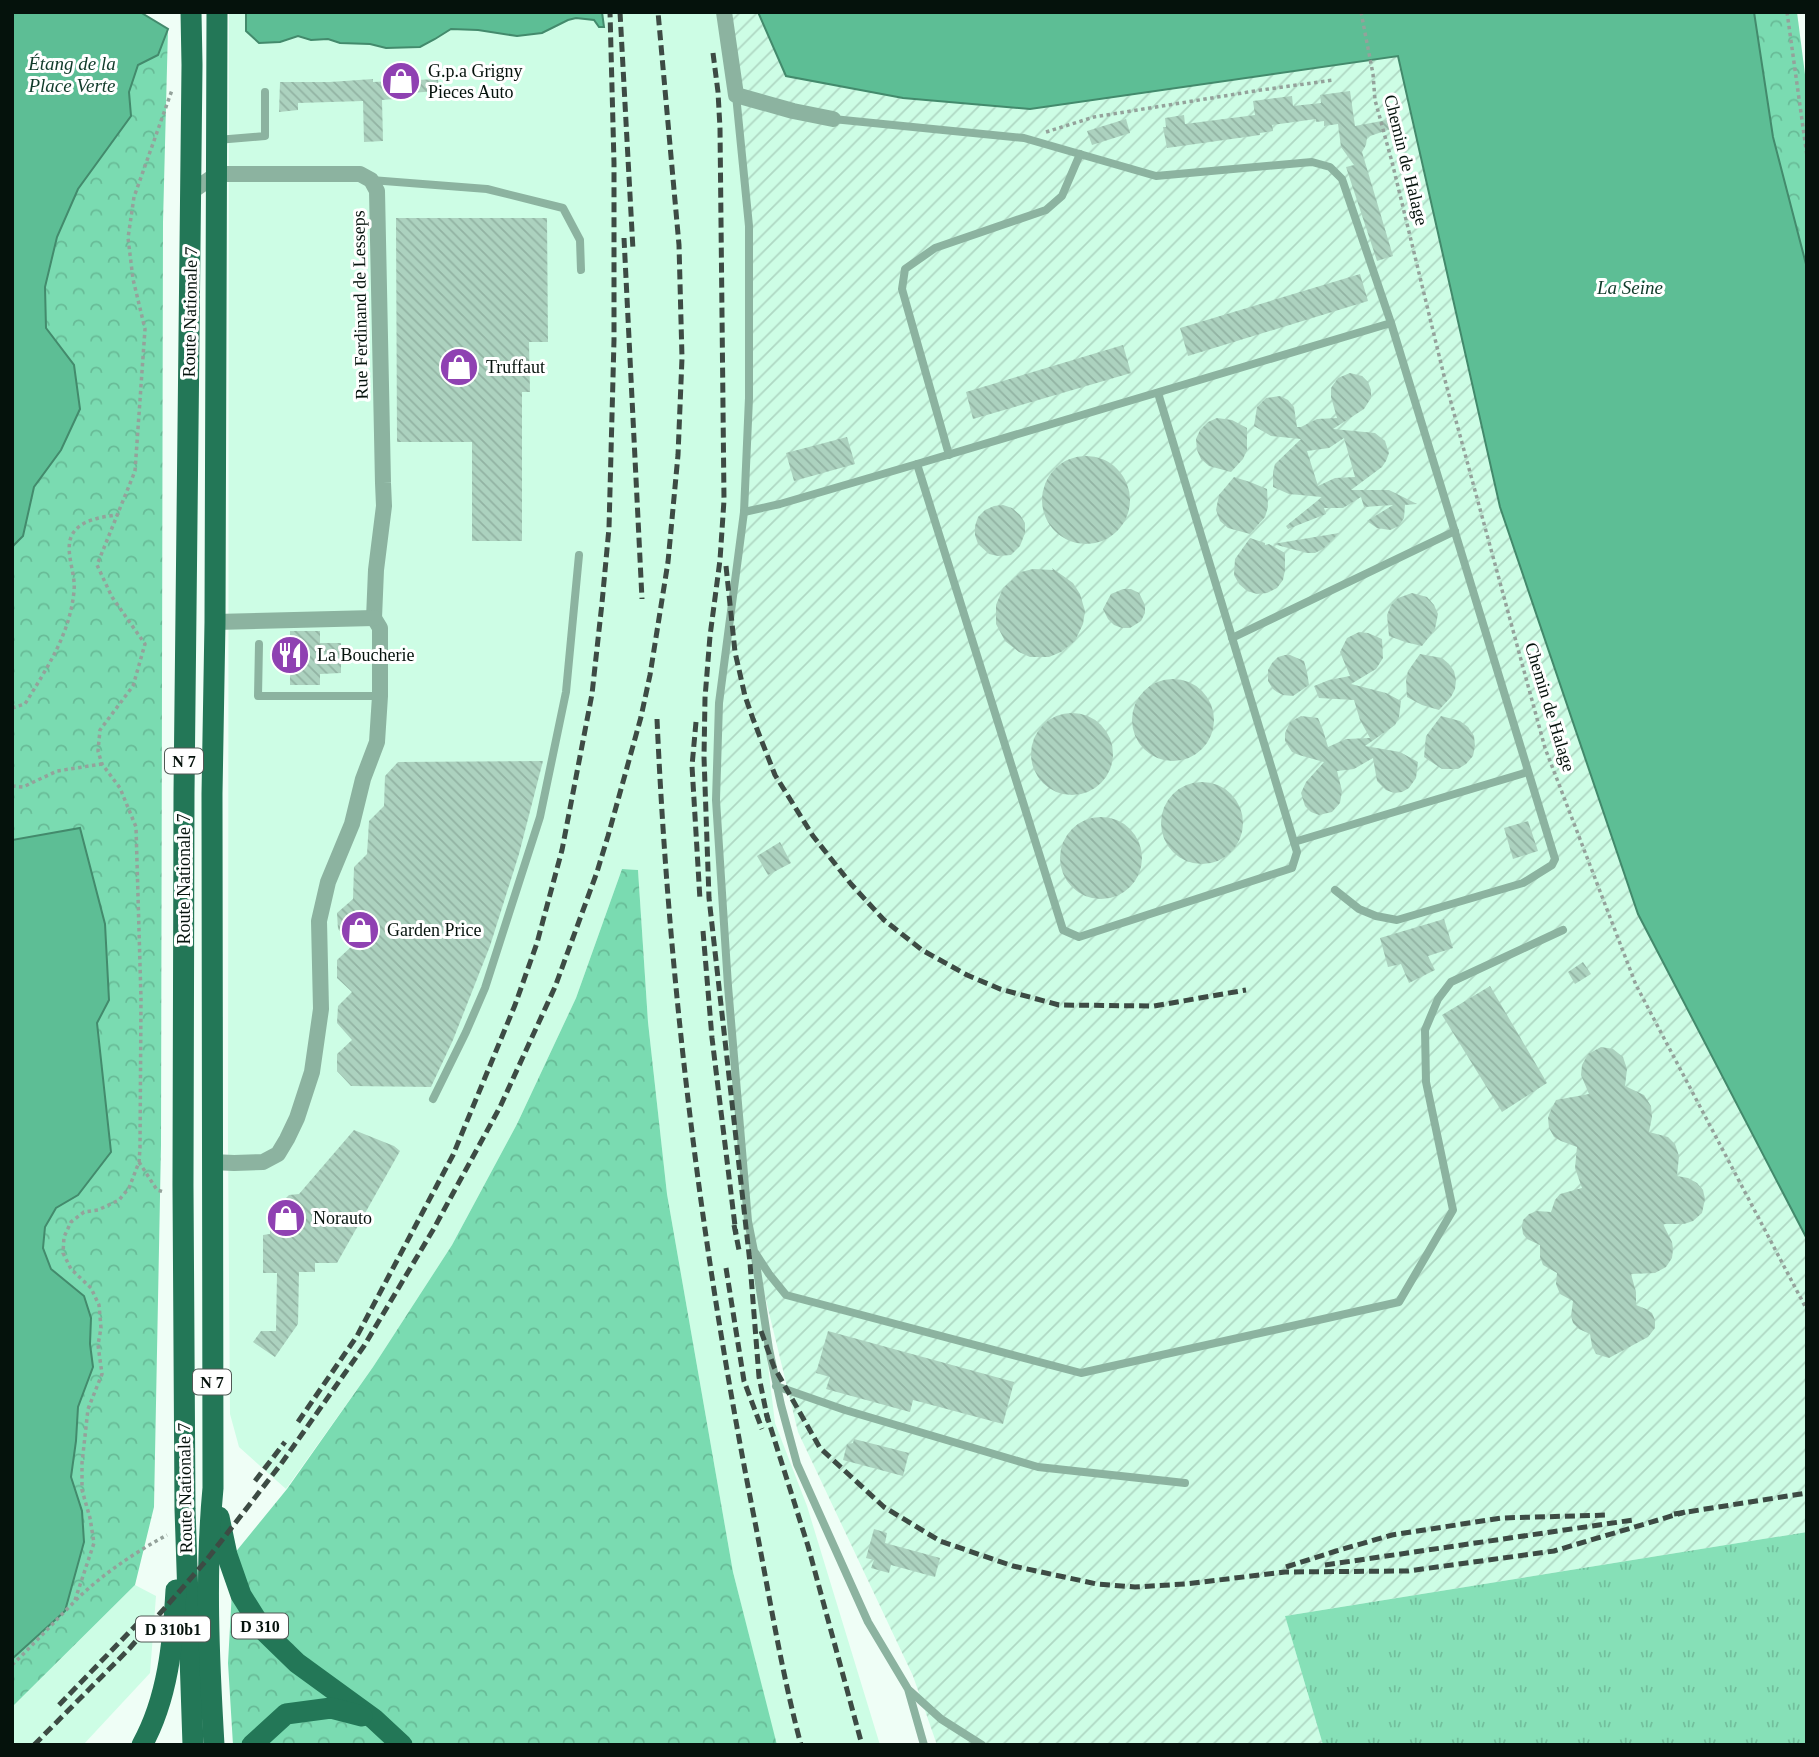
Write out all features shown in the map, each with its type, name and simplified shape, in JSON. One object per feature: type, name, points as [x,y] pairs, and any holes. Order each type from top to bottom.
[{"type":"main road","name":"Route Nationale 7","points":[[191,12],[183,1198],[185,1509],[192,1745]]},
{"type":"main road","name":"Route Nationale 7","points":[[214,1745],[209,1664],[210,1523],[213,1488],[212,794],[217,12]]},
{"type":"main road","name":"D 310","points":[[213,1488],[227,1555],[241,1595],[263,1630],[297,1663],[374,1719],[402,1745]]},
{"type":"main road","name":"D 310b1","points":[[142,1745],[154,1720],[166,1680],[174,1619],[176,1533],[185,1509]]},
{"type":"main road","name":"D 310","points":[[252,1745],[286,1714],[331,1708],[374,1719]]},
{"type":"street","points":[[724,12],[736,95],[832,120]]},
{"type":"street","points":[[191,192],[217,174],[360,174],[371,180]]},
{"type":"street","name":"Rue Ferdinand de Lesseps","points":[[212,1162],[263,1162],[278,1154],[297,1118],[312,1072],[321,1009],[319,921],[328,882],[352,824],[363,779],[377,742],[380,628],[374,618],[376,570],[384,506],[377,191],[371,180]]},
{"type":"street","points":[[215,622],[374,618]]},
{"type":"lane","points":[[217,140],[265,136],[265,92]]},
{"type":"lane","points":[[736,95],[749,226],[749,398],[744,512],[719,703],[716,800],[728,986],[748,1221],[776,1385],[797,1464],[868,1622],[908,1689],[924,1745]]},
{"type":"lane","points":[[832,120],[1024,138],[1156,176],[1312,162],[1329,167],[1342,180],[1391,323],[1555,859],[1552,865],[1523,883],[1397,920],[1359,909],[1335,890]]},
{"type":"lane","points":[[948,455],[902,289],[905,269],[935,248],[1046,210],[1062,196],[1080,154]]},
{"type":"lane","points":[[371,180],[487,189],[562,208],[580,240],[581,271]]},
{"type":"lane","points":[[744,512],[948,455],[1391,323]]},
{"type":"lane","points":[[917,464],[1063,930],[1079,937],[1292,868],[1297,852],[1158,393]]},
{"type":"lane","points":[[1232,638],[1455,531]]},
{"type":"lane","points":[[433,1099],[485,988],[540,817],[566,692],[579,555]]},
{"type":"lane","points":[[259,644],[258,696],[380,696]]},
{"type":"lane","points":[[1294,842],[1528,772]]},
{"type":"lane","points":[[754,1251],[786,1296],[1081,1373],[1399,1302],[1453,1210],[1426,1082],[1425,1030],[1438,999],[1451,982],[1563,930]]},
{"type":"lane","points":[[776,1385],[845,1410],[1038,1467],[1185,1483]]},
{"type":"lane","points":[[908,1689],[941,1719],[982,1745]]},
{"type":"path","name":"Chemin de Halage","points":[[1361,12],[1373,74],[1375,100],[1446,384],[1545,748],[1636,985],[1807,1310]]},
{"type":"path","points":[[1787,12],[1807,156]]},
{"type":"path","points":[[1024,138],[1094,117],[1334,80]]},
{"type":"path","points":[[75,1600],[94,1543],[82,1490],[82,1464],[88,1409],[102,1374],[98,1345],[101,1328],[99,1305],[91,1288],[71,1269],[63,1253],[64,1237],[71,1222],[83,1212],[98,1210],[119,1200],[130,1188],[139,1162],[141,999],[136,827],[120,788],[102,764],[98,751],[100,730],[133,686],[145,644],[112,597],[97,565],[135,471],[145,328],[133,279],[128,238],[134,197],[173,89]]},
{"type":"path","points":[[12,708],[26,704],[49,666],[67,627],[75,588],[69,547],[71,537],[78,528],[88,522],[118,514]]},
{"type":"path","points":[[12,786],[23,787],[57,771],[102,764]]},
{"type":"path","points":[[139,1162],[157,1190],[170,1195]]},
{"type":"path","points":[[12,1665],[75,1600],[124,1560],[167,1535],[176,1533]]},
{"type":"shaded area","points":[[229,12],[722,12],[749,226],[754,1251],[775,1423],[807,1506],[880,1745],[777,1745],[771,1724],[733,1572],[667,1194],[648,1022],[638,870],[622,869],[576,998],[517,1124],[452,1245],[373,1367],[286,1489],[239,1447],[230,1414],[228,1144]]},
{"type":"shaded area","points":[[722,12],[1389,12],[1500,507],[1638,914],[1807,1239],[1807,1532],[1285,1616],[1323,1745],[937,1745],[913,1676],[798,1432],[754,1251],[728,986],[716,800],[719,703],[744,512],[749,226]]},
{"type":"shaded area","points":[[135,1585],[156,1596],[150,1673],[83,1745],[12,1745],[12,1707]]},
{"type":"green space","points":[[1754,12],[1797,12],[1807,90],[1807,268],[1773,137]]},
{"type":"green space","points":[[168,29],[163,222],[161,1145],[154,1507],[135,1585],[12,1707],[12,1659],[32,1640],[75,1572],[84,1542],[82,1511],[71,1477],[78,1407],[93,1367],[91,1318],[84,1296],[51,1269],[43,1248],[45,1227],[56,1208],[78,1195],[111,1152],[97,1023],[109,1000],[80,829],[12,840],[12,547],[23,536],[34,487],[61,450],[73,365],[46,329],[45,287],[57,237],[78,189],[131,116],[129,92],[138,64],[158,55]]},
{"type":"green space","points":[[622,869],[638,870],[648,1022],[667,1194],[733,1572],[777,1745],[233,1745],[228,1663],[234,1554],[287,1489],[373,1367],[452,1245],[517,1124],[576,998]]},
{"type":"green space","points":[[1807,1532],[1807,1745],[1323,1745],[1285,1616]]},
{"type":"water","name":"Étang de la Place Verte","points":[[12,12],[140,12],[168,29],[158,55],[138,65],[129,92],[131,116],[78,189],[57,237],[45,287],[46,328],[74,365],[80,409],[61,450],[34,487],[23,536],[12,547]]},
{"type":"water","points":[[246,12],[602,12],[604,27],[599,27],[594,20],[576,18],[542,33],[517,36],[451,29],[420,47],[386,48],[370,44],[340,43],[328,39],[311,40],[298,36],[280,42],[259,43],[246,31]]},
{"type":"water","name":"La Seine","points":[[758,12],[1754,12],[1773,137],[1807,268],[1807,1239],[1638,914],[1500,507],[1398,56],[1030,109],[903,98],[786,76]]},
{"type":"water","points":[[80,828],[105,924],[109,1000],[97,1023],[111,1152],[78,1195],[56,1208],[45,1227],[43,1248],[51,1269],[84,1296],[91,1318],[93,1367],[78,1407],[71,1477],[82,1511],[84,1542],[65,1611],[12,1659],[12,840]]},
{"type":"building","points":[[373,79],[373,82],[438,79],[439,91],[394,94],[394,99],[382,100],[383,141],[364,142],[363,101],[298,103],[298,110],[279,112],[280,82]]},
{"type":"building","points":[[1350,91],[1355,126],[1392,119],[1394,128],[1367,137],[1362,152],[1393,256],[1377,261],[1346,167],[1354,165],[1341,147],[1338,124],[1324,126],[1324,121],[1316,122],[1316,119],[1272,125],[1273,131],[1260,135],[1167,148],[1163,127],[1166,127],[1165,118],[1184,115],[1185,124],[1255,115],[1253,101],[1292,96],[1293,106],[1321,103],[1320,95]]},
{"type":"building","points":[[1126,119],[1130,133],[1092,145],[1087,131]]},
{"type":"building","name":"Truffaut","points":[[396,218],[547,218],[548,342],[529,342],[530,392],[522,392],[522,541],[472,541],[472,442],[397,442]]},
{"type":"building","points":[[1360,274],[1368,301],[1188,356],[1180,328]]},
{"type":"building","points":[[1123,345],[1131,373],[973,419],[966,392]]},
{"type":"building","points":[[1350,373],[1362,376],[1368,382],[1371,398],[1364,409],[1333,429],[1375,433],[1385,441],[1389,453],[1382,467],[1351,490],[1389,490],[1417,504],[1405,505],[1404,518],[1399,526],[1390,530],[1377,528],[1367,521],[1393,505],[1364,507],[1361,497],[1343,508],[1324,508],[1326,514],[1288,529],[1286,526],[1322,497],[1289,494],[1273,487],[1275,464],[1301,439],[1271,436],[1254,426],[1257,407],[1266,398],[1280,396],[1288,400],[1294,407],[1297,427],[1317,419],[1337,418],[1331,388],[1338,378]],"holes":[[[1344,438],[1355,477],[1335,478],[1318,486],[1307,451],[1329,448]]]},
{"type":"building","points":[[1217,418],[1232,420],[1247,428],[1247,450],[1231,472],[1209,466],[1201,459],[1197,450],[1196,439],[1200,430]]},
{"type":"building","points":[[847,437],[855,464],[794,481],[786,453]]},
{"type":"building","points":[[1086,456],[1103,459],[1117,469],[1127,483],[1130,500],[1127,517],[1117,531],[1103,541],[1086,544],[1069,541],[1055,531],[1045,517],[1042,500],[1045,483],[1055,469],[1069,459]]},
{"type":"building","points":[[1234,477],[1267,489],[1268,507],[1265,517],[1250,534],[1228,528],[1220,521],[1216,510],[1219,495]]},
{"type":"building","points":[[1003,505],[1020,515],[1025,523],[1025,533],[1020,546],[1011,555],[998,556],[989,554],[978,544],[975,526],[978,517],[985,510]]},
{"type":"building","points":[[1339,533],[1315,553],[1273,544]]},
{"type":"building","points":[[1250,538],[1285,553],[1283,580],[1277,588],[1267,593],[1247,591],[1234,575],[1235,559]]},
{"type":"building","points":[[1052,568],[1073,583],[1080,594],[1085,611],[1083,624],[1075,641],[1061,652],[1049,657],[1030,657],[1005,641],[996,624],[996,605],[1003,588],[1021,572],[1033,569],[1053,570]]},
{"type":"building","points":[[1123,589],[1139,593],[1145,605],[1141,621],[1130,628],[1114,625],[1103,609],[1111,594]]},
{"type":"building","points":[[1412,593],[1427,597],[1438,614],[1435,629],[1422,646],[1389,636],[1387,615],[1391,605],[1398,598]]},
{"type":"building","points":[[290,631],[320,631],[320,643],[341,643],[341,673],[320,674],[320,685],[290,685]]},
{"type":"building","points":[[1359,632],[1382,639],[1383,658],[1376,669],[1351,684],[1386,693],[1401,701],[1395,725],[1365,746],[1400,752],[1418,762],[1416,778],[1409,788],[1394,793],[1386,790],[1377,781],[1373,758],[1354,769],[1337,771],[1342,791],[1340,803],[1332,812],[1319,815],[1305,806],[1301,793],[1306,782],[1324,762],[1292,752],[1285,741],[1285,733],[1290,722],[1301,716],[1318,718],[1328,747],[1346,739],[1370,738],[1360,720],[1354,700],[1319,698],[1314,686],[1350,676],[1340,652],[1347,638]]},
{"type":"building","points":[[1420,654],[1442,658],[1454,671],[1455,689],[1439,710],[1407,697],[1408,671]]},
{"type":"building","points":[[1285,655],[1304,661],[1307,672],[1309,685],[1293,696],[1277,692],[1268,681],[1268,670],[1272,663]]},
{"type":"building","points":[[1173,679],[1189,682],[1202,691],[1211,704],[1214,720],[1211,736],[1202,749],[1189,758],[1173,761],[1157,758],[1144,749],[1135,736],[1132,720],[1135,704],[1144,691],[1157,682]]},
{"type":"building","points":[[1072,713],[1088,716],[1101,725],[1110,738],[1113,754],[1110,770],[1101,783],[1088,792],[1072,795],[1056,792],[1043,783],[1034,770],[1031,754],[1034,738],[1043,725],[1056,716]]},
{"type":"building","points":[[1441,716],[1460,721],[1474,736],[1473,756],[1458,769],[1442,769],[1424,757],[1426,736]]},
{"type":"building","points":[[543,761],[519,854],[490,946],[453,1040],[431,1087],[351,1086],[337,1071],[337,1054],[352,1040],[337,1023],[338,1006],[352,992],[337,978],[337,960],[353,945],[338,929],[337,913],[353,899],[354,867],[367,854],[369,821],[384,806],[385,776],[398,762]]},
{"type":"building","points":[[1202,782],[1218,785],[1231,794],[1240,807],[1243,823],[1240,839],[1231,852],[1218,861],[1202,864],[1186,861],[1173,852],[1164,839],[1161,823],[1164,807],[1173,794],[1186,785]]},
{"type":"building","points":[[1101,817],[1117,820],[1130,829],[1139,842],[1142,858],[1139,874],[1130,887],[1117,896],[1101,899],[1085,896],[1072,887],[1063,874],[1060,858],[1063,842],[1072,829],[1085,820]]},
{"type":"building","points":[[1528,821],[1538,851],[1513,859],[1504,828]]},
{"type":"building","points":[[780,842],[791,863],[768,875],[757,856]]},
{"type":"building","points":[[1444,919],[1453,948],[1428,956],[1435,970],[1409,983],[1401,964],[1388,967],[1380,938]]},
{"type":"building","points":[[1583,962],[1591,974],[1575,984],[1568,972]]},
{"type":"building","points":[[1490,986],[1547,1083],[1502,1112],[1442,1015]]},
{"type":"building","points":[[1601,1047],[1613,1049],[1623,1057],[1627,1069],[1625,1086],[1644,1095],[1651,1106],[1649,1132],[1668,1137],[1675,1144],[1679,1156],[1677,1176],[1697,1183],[1703,1190],[1705,1199],[1702,1213],[1693,1221],[1663,1224],[1673,1249],[1672,1258],[1666,1267],[1655,1273],[1631,1274],[1636,1305],[1652,1313],[1655,1328],[1648,1337],[1609,1358],[1596,1354],[1590,1334],[1573,1323],[1573,1301],[1560,1294],[1556,1284],[1557,1273],[1543,1265],[1540,1245],[1527,1239],[1522,1227],[1523,1220],[1529,1214],[1537,1211],[1551,1212],[1560,1194],[1582,1188],[1575,1168],[1577,1147],[1554,1137],[1548,1118],[1556,1100],[1589,1094],[1581,1075],[1582,1065],[1588,1054]]},
{"type":"building","points":[[354,1130],[400,1151],[337,1263],[315,1263],[315,1272],[299,1272],[298,1324],[275,1357],[253,1342],[261,1331],[276,1331],[277,1273],[263,1273],[263,1235],[270,1234],[270,1214],[289,1195],[299,1194]]},
{"type":"building","points":[[828,1331],[1014,1382],[1003,1424],[913,1400],[910,1412],[826,1389],[830,1377],[816,1373]]},
{"type":"building","points":[[854,1439],[909,1453],[903,1476],[843,1460],[847,1444],[853,1443]]},
{"type":"building","points":[[874,1529],[887,1533],[885,1543],[940,1558],[935,1577],[891,1565],[889,1573],[871,1568],[874,1560],[866,1558]]},
{"type":"railway","points":[[298,1422],[357,1336],[453,1155],[515,1005],[537,943],[562,850],[592,694],[609,528],[614,340],[614,163],[610,12]]},
{"type":"railway","points":[[620,12],[633,250]]},
{"type":"railway","points":[[34,1745],[129,1649],[205,1562],[281,1464],[364,1346],[433,1230],[500,1107],[555,987],[597,872],[641,717],[650,675],[668,562],[678,455],[682,358],[679,245],[658,12]]},
{"type":"railway","points":[[713,53],[720,128],[724,500],[705,698],[704,757],[709,898],[750,1263],[759,1377],[768,1421]]},
{"type":"railway","points":[[624,238],[642,599]]},
{"type":"railway","points":[[726,566],[735,652],[745,696],[775,775],[813,836],[884,920],[922,950],[967,975],[1000,989],[1059,1005],[1154,1006],[1246,990]]},
{"type":"railway","points":[[657,719],[662,819],[679,1020],[704,1220],[735,1418],[781,1660],[801,1745]]},
{"type":"railway","points":[[696,722],[692,766],[700,900]]},
{"type":"railway","points":[[703,931],[712,1038],[736,1234]]},
{"type":"railway","points":[[734,1225],[739,1250]]},
{"type":"railway","points":[[726,1268],[744,1381],[762,1429]]},
{"type":"railway","points":[[761,1331],[774,1367],[820,1448],[884,1507],[940,1541],[1013,1566],[1097,1584],[1135,1587],[1285,1572],[1408,1571],[1554,1551],[1685,1512]]},
{"type":"railway","points":[[766,1413],[808,1546],[862,1745]]},
{"type":"railway","points":[[255,1481],[285,1442]]},
{"type":"railway","points":[[1674,1514],[1807,1493]]},
{"type":"railway","points":[[1286,1567],[1392,1535],[1501,1518],[1609,1515]]},
{"type":"railway","points":[[1325,1565],[1633,1520]]},
{"type":"railway","points":[[59,1705],[142,1619]]},
{"type":"place","name":"G.p.a Grigny Pieces Auto","points":[[401,81]]},
{"type":"place","name":"Truffaut","points":[[459,367]]},
{"type":"place","name":"La Boucherie","points":[[290,655]]},
{"type":"place","name":"Garden Price","points":[[360,930]]},
{"type":"place","name":"Norauto","points":[[286,1218]]}]
